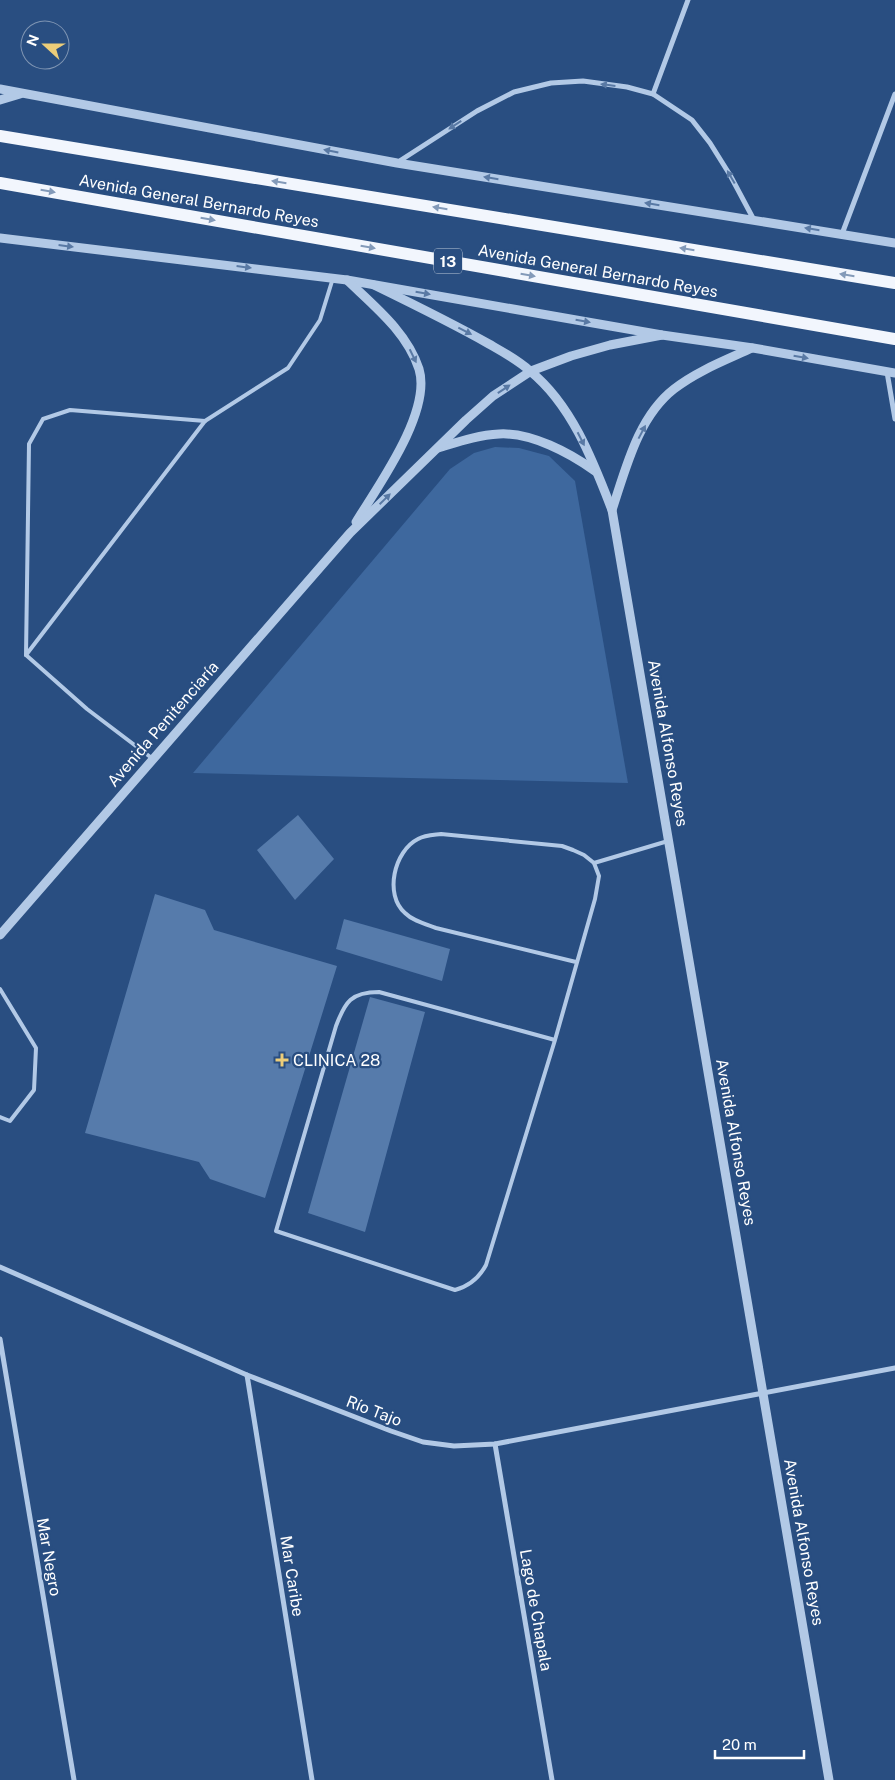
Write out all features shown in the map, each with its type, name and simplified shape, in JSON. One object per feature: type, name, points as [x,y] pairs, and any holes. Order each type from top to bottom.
[{"type":"main road","name":"Avenida General Bernardo Reyes","points":[[0,136],[895,283]]},
{"type":"main road","name":"Avenida General Bernardo Reyes","points":[[0,183],[895,339]]},
{"type":"street","points":[[652,94],[688,0]]},
{"type":"street","points":[[397,163],[477,111],[514,92],[551,83],[583,81],[626,87],[652,94],[692,120],[730,175],[754,220]]},
{"type":"street","points":[[0,89],[397,163],[895,243]]},
{"type":"street","points":[[0,100],[23,93]]},
{"type":"street","points":[[842,234],[895,94]]},
{"type":"street","points":[[1,238],[347,280],[891,373],[895,419]]},
{"type":"street","name":"Avenida Penitenciaría","points":[[347,280],[390,321],[405,341],[419,370],[421,384],[419,404],[407,435],[350,533]]},
{"type":"street","name":"Avenida Alfonso Reyes","points":[[374,285],[474,336],[531,371],[561,404],[579,434],[612,510],[829,1780]]},
{"type":"street","name":"Avenida Penitenciaría","points":[[0,934],[350,533],[466,420],[493,396],[531,371],[610,345],[662,335]]},
{"type":"street","name":"Avenida Alfonso Reyes","points":[[612,510],[626,467],[640,433],[657,407],[674,389],[698,373],[753,348]]},
{"type":"street","points":[[438,448],[479,436],[500,434],[519,436],[561,450],[597,472]]},
{"type":"street","name":"Río Tajo","points":[[0,1267],[247,1375],[423,1442],[454,1446],[494,1444],[895,1368]]},
{"type":"street","name":"Mar Negro","points":[[0,1339],[74,1780]]},
{"type":"street","name":"Mar Caribe","points":[[247,1375],[312,1780]]},
{"type":"street","name":"Lago de Chapala","points":[[494,1444],[552,1780]]},
{"type":"lane","points":[[26,655],[205,421],[288,368],[320,320],[333,278]]},
{"type":"lane","points":[[153,759],[87,709],[26,655],[29,444],[43,419],[70,410],[205,421]]},
{"type":"lane","points":[[554,1040],[379,992],[365,992],[354,996],[343,1007],[336,1026],[276,1231],[447,1289],[464,1288],[480,1275],[486,1265],[554,1040],[598,887],[599,876],[594,863],[584,855],[562,846],[441,834],[418,839],[407,847],[395,873],[393,890],[397,904],[404,913],[414,920],[436,928],[576,962]]},
{"type":"lane","points":[[594,863],[670,841]]},
{"type":"lane","points":[[0,989],[36,1048],[34,1090],[10,1121],[0,1117]]},
{"type":"shaded area","points":[[495,447],[519,448],[549,456],[575,481],[628,783],[193,773],[450,469],[474,453]]},
{"type":"building","points":[[298,815],[334,859],[295,900],[257,850]]},
{"type":"building","points":[[155,894],[205,910],[214,930],[337,966],[265,1198],[210,1179],[199,1162],[85,1133]]},
{"type":"building","points":[[344,919],[450,949],[442,981],[336,949]]},
{"type":"building","points":[[370,997],[425,1012],[365,1232],[308,1213]]},
{"type":"place","name":"CLINICA 28","points":[[282,1060]]}]
